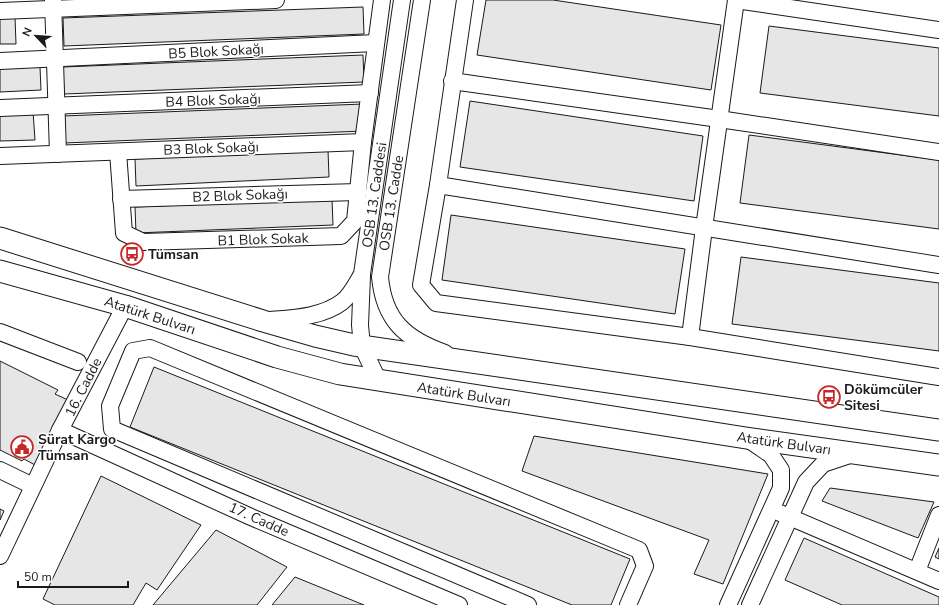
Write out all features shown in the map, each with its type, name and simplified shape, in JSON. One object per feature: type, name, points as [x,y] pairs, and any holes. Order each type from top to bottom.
[{"type":"main road","points":[[0,238],[263,321],[315,336],[362,346],[939,430]]},
{"type":"main road","name":"Atatürk Bulvarı","points":[[0,271],[125,306],[277,357],[340,374],[746,438],[939,464]]},
{"type":"street","points":[[0,11],[53,5],[276,0]]},
{"type":"street","points":[[358,192],[363,142],[382,0]]},
{"type":"street","name":"OSB 13. Caddesi","points":[[263,321],[304,316],[324,311],[342,302],[353,290],[362,274],[402,0]]},
{"type":"street","name":"OSB 13. Cadde","points":[[422,0],[380,277],[382,294],[387,308],[402,330],[432,349],[467,361]]},
{"type":"street","points":[[465,0],[438,185],[421,284],[436,302],[690,337],[939,377]]},
{"type":"street","points":[[690,337],[736,0],[939,30]]},
{"type":"street","points":[[53,5],[58,154]]},
{"type":"street","name":"B5 Blok Sokağı","points":[[0,61],[376,43]]},
{"type":"street","points":[[452,81],[939,152]]},
{"type":"street","name":"B4 Blok Sokağı","points":[[0,108],[370,94]]},
{"type":"street","name":"B3 Blok Sokağı","points":[[0,156],[363,142]]},
{"type":"street","points":[[118,152],[121,199]]},
{"type":"street","points":[[438,185],[939,265]]},
{"type":"street","name":"B2 Blok Sokağı","points":[[121,199],[358,192]]},
{"type":"street","name":"B1 Blok Sokak","points":[[121,199],[124,233],[143,242],[341,236],[355,221],[358,192]]},
{"type":"street","points":[[362,274],[360,325],[362,346],[378,380]]},
{"type":"street","name":"16. Cadde","points":[[0,556],[60,430],[125,306]]},
{"type":"street","points":[[0,332],[78,362]]},
{"type":"street","points":[[528,605],[112,429],[110,406],[133,351],[150,348],[639,550],[645,566],[628,605]]},
{"type":"street","name":"17. Cadde","points":[[60,430],[251,516],[459,605]]},
{"type":"street","points":[[746,438],[771,455],[781,470],[781,488],[731,599],[755,603],[789,517],[806,482],[823,464],[856,453]]},
{"type":"street","points":[[0,470],[33,486]]},
{"type":"street","points":[[771,509],[939,581]]},
{"type":"street","points":[[917,571],[939,515]]},
{"type":"building","points":[[486,0],[553,0],[721,25],[711,90],[477,55]]},
{"type":"building","points":[[363,7],[364,34],[64,46],[63,18]]},
{"type":"building","points":[[0,17],[15,17],[16,44],[0,44]]},
{"type":"building","points":[[769,26],[939,48],[939,116],[760,93]]},
{"type":"building","points":[[363,55],[364,82],[64,94],[63,67]]},
{"type":"building","points":[[40,67],[41,90],[0,92],[0,68]]},
{"type":"building","points":[[470,101],[703,136],[694,201],[460,167]]},
{"type":"building","points":[[363,104],[364,131],[64,143],[63,116]]},
{"type":"building","points":[[33,111],[35,140],[0,141],[0,112]]},
{"type":"building","points":[[749,135],[939,160],[939,229],[740,203]]},
{"type":"building","points":[[328,150],[329,177],[136,186],[135,159]]},
{"type":"building","points":[[332,199],[333,225],[136,233],[135,207]]},
{"type":"building","points":[[451,215],[685,249],[675,314],[442,280]]},
{"type":"building","points":[[741,257],[939,283],[939,351],[732,324]]},
{"type":"building","points":[[0,361],[58,390],[55,394],[68,400],[35,465],[24,459],[22,461],[0,450]]},
{"type":"building","points":[[154,367],[630,559],[611,605],[572,605],[130,427]]},
{"type":"building","points":[[534,436],[768,474],[723,584],[694,574],[709,540],[522,471]]},
{"type":"building","points":[[101,476],[201,525],[157,590],[146,583],[133,605],[55,605],[43,599]]},
{"type":"building","points":[[830,488],[934,502],[918,538],[822,501]]},
{"type":"building","points":[[0,509],[4,511],[0,520]]},
{"type":"building","points":[[216,530],[287,567],[257,605],[153,605]]},
{"type":"building","points":[[804,538],[939,597],[939,605],[842,605],[785,580]]},
{"type":"building","points":[[939,548],[939,559],[935,557]]},
{"type":"building","points":[[295,577],[364,605],[272,605]]},
{"type":"place","name":"Tümsan","points":[[132,254]]},
{"type":"place","name":"Dökümcüler Sitesi","points":[[829,397]]},
{"type":"place","name":"Sürat Kargo Tümsan","points":[[22,447]]}]
